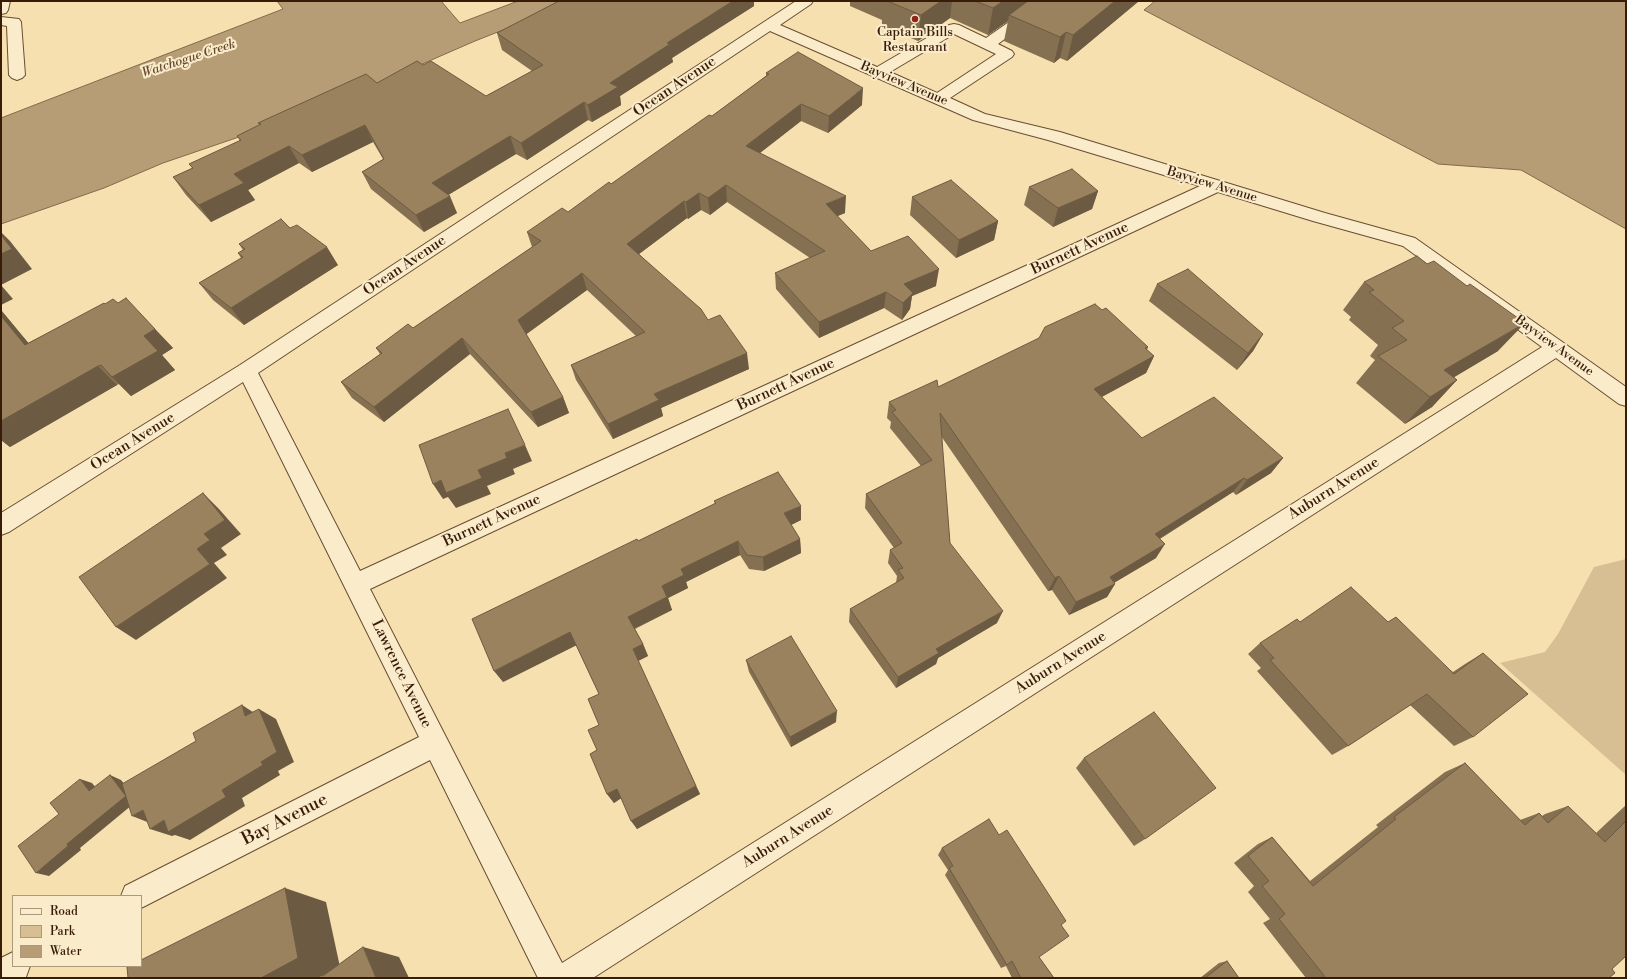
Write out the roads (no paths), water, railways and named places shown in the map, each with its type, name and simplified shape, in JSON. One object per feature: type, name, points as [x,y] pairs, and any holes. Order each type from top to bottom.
[{"type":"street","points":[[1,10],[3,1]]},
{"type":"street","points":[[988,44],[1048,1]]},
{"type":"street","name":"Ocean Avenue","points":[[1,525],[247,370],[768,25],[799,2]]},
{"type":"street","points":[[1,21],[14,22],[18,75]]},
{"type":"street","name":"Bayview Avenue","points":[[768,25],[979,117],[1054,136],[1319,217],[1409,242],[1626,398]]},
{"type":"street","points":[[878,73],[954,28],[1007,54],[938,99]]},
{"type":"street","name":"Burnett Avenue","points":[[356,584],[1216,186]]},
{"type":"street","name":"Auburn Avenue","points":[[566,978],[1556,348]]},
{"type":"street","name":"Lawrence Avenue","points":[[247,370],[554,978]]},
{"type":"street","name":"Bay Avenue","points":[[137,895],[435,743]]},
{"type":"street","points":[[1,978],[14,967]]},
{"type":"water","name":"Watchogue Creek","points":[[277,1],[441,1],[460,23],[518,1],[576,1],[475,41],[312,112],[163,163],[104,188],[1,224],[1,118],[283,9]]},
{"type":"water","points":[[1155,1],[1626,1],[1626,229],[1521,170],[1438,164],[1144,10]]},
{"type":"place","name":"Captain Bills Restaurant","points":[[915,19]]}]
